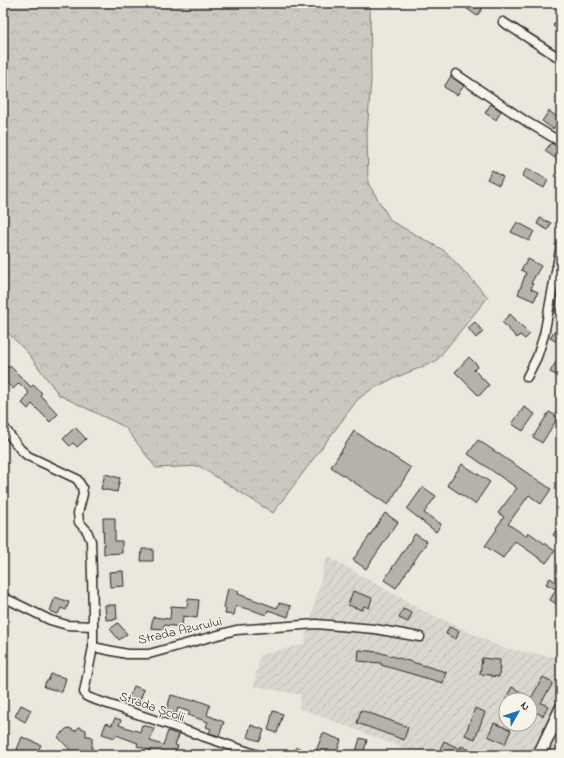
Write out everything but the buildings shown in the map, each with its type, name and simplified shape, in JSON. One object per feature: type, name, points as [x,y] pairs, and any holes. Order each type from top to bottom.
[{"type":"main road","points":[[539,755],[561,709]]},
{"type":"street","points":[[503,22],[561,59]]},
{"type":"street","points":[[456,74],[527,122],[561,141]]},
{"type":"street","points":[[527,377],[537,357],[544,335],[561,245]]},
{"type":"street","points":[[3,426],[20,449],[28,456],[77,479],[82,487],[83,494],[78,513],[79,522],[87,531],[91,541],[93,647]]},
{"type":"street","points":[[3,597],[50,620],[67,625],[93,626]]},
{"type":"street","name":"Strada Azurului","points":[[93,647],[127,654],[149,654],[236,630],[316,624],[375,629],[420,637]]},
{"type":"street","name":"Strada Școlii","points":[[93,647],[84,692],[86,696],[258,755]]},
{"type":"shaded area","points":[[327,556],[420,609],[503,648],[561,658],[561,755],[415,755],[416,753],[299,708],[301,695],[254,686],[260,655],[304,644]]},
{"type":"green space","points":[[3,3],[370,3],[371,79],[367,134],[368,183],[391,221],[445,251],[488,297],[436,361],[390,380],[372,389],[358,399],[273,513],[199,466],[156,468],[125,427],[59,395],[27,352],[3,328]]}]
